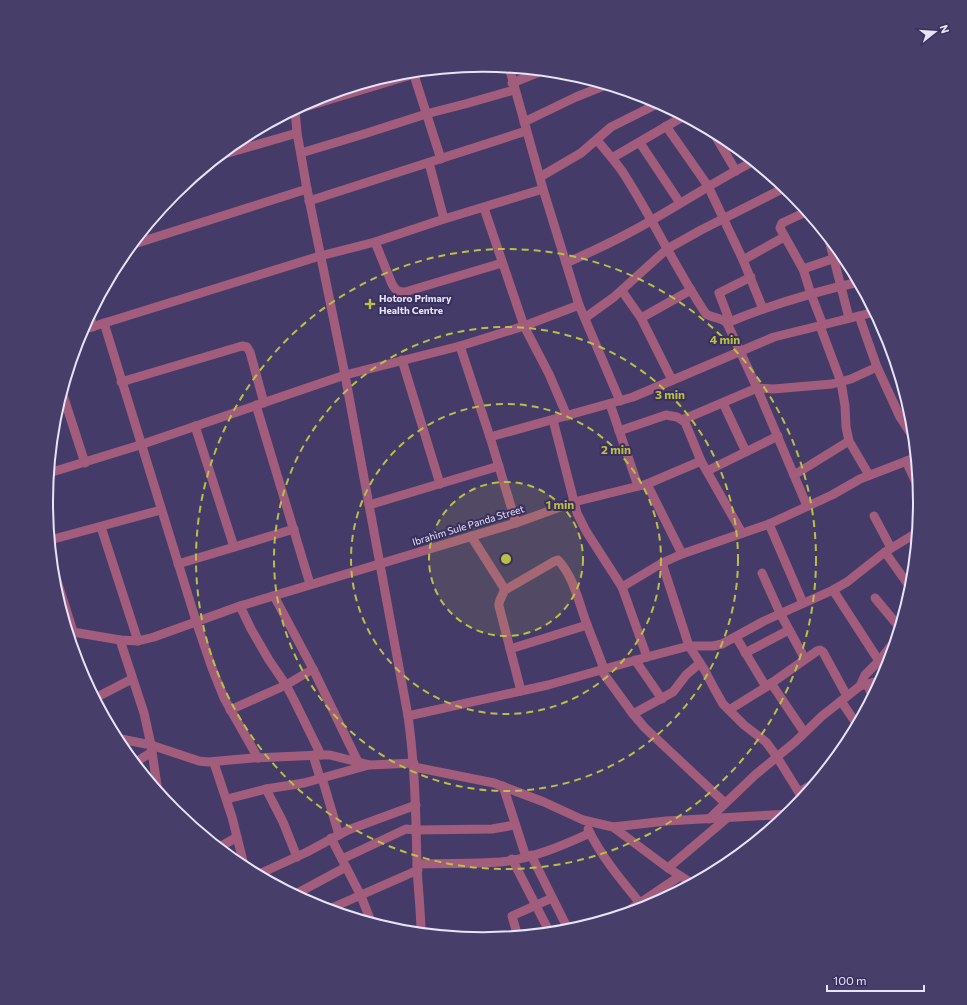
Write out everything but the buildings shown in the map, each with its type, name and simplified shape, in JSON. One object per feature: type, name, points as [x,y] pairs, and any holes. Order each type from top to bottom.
[{"type":"street","points":[[509,73],[579,305],[620,401]]},
{"type":"street","points":[[301,153],[426,114],[465,104],[513,86],[534,75]]},
{"type":"street","points":[[415,78],[441,159]]},
{"type":"street","points":[[310,201],[441,159],[525,127],[595,87]]},
{"type":"street","points":[[540,177],[581,153],[611,127],[652,107]]},
{"type":"street","points":[[295,115],[297,133],[307,189],[345,375],[381,563],[408,716],[414,765],[417,867],[421,903],[421,928]]},
{"type":"street","points":[[612,158],[640,143],[679,119]]},
{"type":"street","points":[[666,126],[708,186],[751,277],[763,309]]},
{"type":"street","points":[[236,151],[297,133]]},
{"type":"street","points":[[597,140],[621,170],[652,220],[667,249],[706,314],[709,316],[729,322],[763,309],[811,294],[854,283]]},
{"type":"street","points":[[640,143],[680,203]]},
{"type":"street","points":[[725,146],[736,170]]},
{"type":"street","points":[[429,163],[444,219]]},
{"type":"street","points":[[566,263],[588,254],[652,220],[749,164]]},
{"type":"street","points":[[141,242],[307,189]]},
{"type":"street","points":[[92,324],[93,327],[104,324],[320,256],[375,242],[543,189]]},
{"type":"street","points":[[585,318],[622,291],[667,249],[779,190]]},
{"type":"street","points":[[484,208],[524,326],[549,374],[566,416]]},
{"type":"street","points":[[802,214],[782,223],[780,228],[803,269],[841,382],[849,441],[869,475]]},
{"type":"street","points":[[743,260],[784,237]]},
{"type":"street","points":[[375,242],[392,284],[396,290],[400,292],[405,292],[502,263]]},
{"type":"street","points":[[832,250],[850,318]]},
{"type":"street","points":[[803,269],[837,257]]},
{"type":"street","points":[[751,277],[719,293],[739,352],[757,388],[807,506]]},
{"type":"street","points":[[641,318],[692,290]]},
{"type":"street","points":[[622,291],[641,318],[672,380]]},
{"type":"street","points":[[54,472],[140,445],[345,375],[460,346],[524,326],[579,305]]},
{"type":"street","points":[[490,437],[633,397],[774,337],[870,313]]},
{"type":"street","points":[[859,316],[876,367],[900,416],[907,423]]},
{"type":"street","points":[[104,324],[140,445],[212,668],[230,710],[258,758]]},
{"type":"street","points":[[121,382],[242,346],[247,347],[250,352],[260,404],[310,584]]},
{"type":"street","points":[[460,346],[516,523]]},
{"type":"street","points":[[402,360],[440,484]]},
{"type":"street","points":[[682,420],[757,388],[773,389],[841,382],[876,367]]},
{"type":"street","points":[[723,403],[746,452]]},
{"type":"street","points":[[65,404],[85,463]]},
{"type":"street","points":[[610,404],[642,485],[682,554]]},
{"type":"street","points":[[620,432],[666,415],[677,417],[682,420],[686,424],[701,461],[742,533]]},
{"type":"street","points":[[553,420],[574,502],[586,531],[622,587],[647,656]]},
{"type":"street","points":[[195,426],[234,547]]},
{"type":"street","points":[[707,471],[778,436]]},
{"type":"street","points":[[794,475],[849,441]]},
{"type":"street","points":[[622,587],[662,563],[682,554],[769,524],[832,495],[869,475],[911,459]]},
{"type":"street","name":"Ibrahim Sule Panda Street","points":[[73,632],[120,640],[138,641],[154,637],[240,606],[310,584],[516,523],[574,502],[642,485],[701,461]]},
{"type":"street","points":[[906,461],[913,476]]},
{"type":"street","points":[[369,504],[499,466]]},
{"type":"street","points":[[55,539],[161,510]]},
{"type":"street","points":[[874,516],[888,550],[907,581]]},
{"type":"street","points":[[769,524],[803,603]]},
{"type":"street","points":[[101,527],[138,641]]},
{"type":"street","points":[[178,564],[294,529]]},
{"type":"street","points":[[408,716],[548,685],[647,656],[689,646],[713,646],[722,644],[780,613],[833,590],[847,582],[888,550],[913,535]]},
{"type":"street","points":[[471,536],[505,590]]},
{"type":"street","points":[[521,691],[498,603],[505,590],[558,560],[569,575],[574,586],[603,669],[633,714],[645,728],[725,803]]},
{"type":"street","points":[[662,563],[689,646],[714,690],[729,710],[744,725],[766,742],[800,794]]},
{"type":"street","points":[[762,573],[780,613],[805,659]]},
{"type":"street","points":[[833,590],[879,661]]},
{"type":"street","points":[[274,596],[313,669],[358,762]]},
{"type":"street","points":[[875,598],[896,623]]},
{"type":"street","points":[[240,606],[269,660],[286,685],[317,755],[335,836],[344,863],[361,896],[369,917]]},
{"type":"street","points":[[510,649],[587,625]]},
{"type":"street","points":[[745,652],[789,630]]},
{"type":"street","points":[[736,637],[768,685],[804,732]]},
{"type":"street","points":[[120,640],[144,713],[152,748],[157,782]]},
{"type":"street","points":[[870,693],[864,685],[865,675],[887,650]]},
{"type":"street","points":[[729,710],[817,651],[822,652],[855,720]]},
{"type":"street","points":[[635,660],[662,699]]},
{"type":"street","points":[[633,714],[673,692],[686,676],[700,663]]},
{"type":"street","points":[[230,710],[286,685],[313,669]]},
{"type":"street","points":[[99,696],[132,679]]},
{"type":"street","points":[[709,819],[804,732],[844,699],[864,685],[875,682]]},
{"type":"street","points":[[125,741],[199,761],[214,763],[258,758],[330,755],[370,765],[414,765],[494,783],[544,802],[583,820],[613,827],[666,821],[779,815]]},
{"type":"street","points":[[138,760],[152,748]]},
{"type":"street","points":[[214,763],[227,799],[243,859]]},
{"type":"street","points":[[227,799],[266,789],[304,783],[370,765]]},
{"type":"street","points":[[503,786],[515,824],[529,856],[566,925]]},
{"type":"street","points":[[266,789],[283,822],[298,857]]},
{"type":"street","points":[[263,872],[298,857],[348,830],[416,805]]},
{"type":"street","points":[[668,868],[727,818]]},
{"type":"street","points":[[583,820],[590,834],[619,878],[639,903]]},
{"type":"street","points":[[299,892],[344,863],[402,830],[492,829],[515,824]]},
{"type":"street","points":[[613,827],[688,881]]},
{"type":"street","points":[[336,906],[361,896],[417,867],[493,862],[529,856],[562,846],[590,834]]},
{"type":"street","points":[[223,845],[237,837]]},
{"type":"street","points":[[512,859],[547,928]]},
{"type":"street","points":[[643,902],[680,876]]},
{"type":"street","points":[[516,932],[512,916],[552,898]]},
{"type":"place","name":"Hotoro Primary Health Centre","points":[[370,304]]}]
